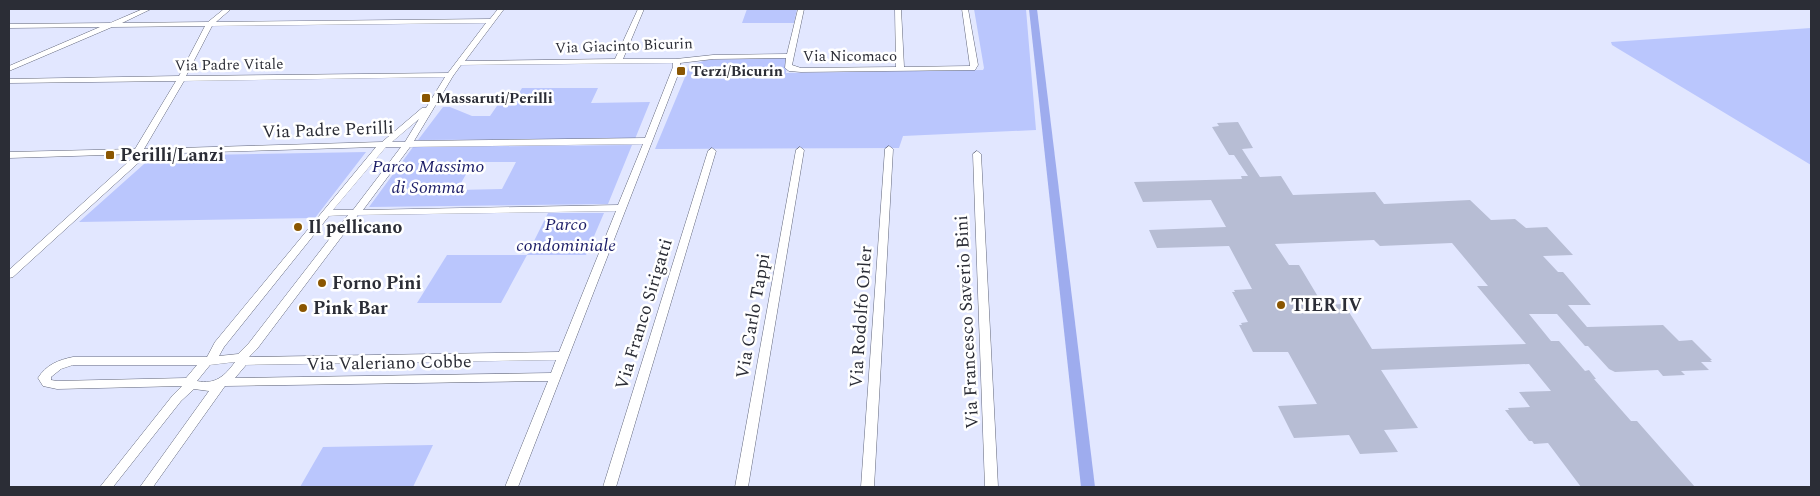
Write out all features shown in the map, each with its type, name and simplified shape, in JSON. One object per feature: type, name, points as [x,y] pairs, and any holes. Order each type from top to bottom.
[{"type":"street","points":[[9,69],[109,24],[148,9]]},
{"type":"street","points":[[9,275],[142,151],[211,22],[228,9]]},
{"type":"street","points":[[146,487],[222,383],[253,346],[408,144],[450,76],[501,9]]},
{"type":"street","points":[[618,62],[641,9]]},
{"type":"street","name":"Via Nicomaco","points":[[801,9],[788,66],[797,70],[972,68],[974,65],[965,9]]},
{"type":"street","points":[[898,9],[900,70]]},
{"type":"street","points":[[9,26],[211,22],[492,21]]},
{"type":"street","name":"Via Giacinto Bicurin","points":[[459,63],[676,61],[713,57],[790,56]]},
{"type":"street","points":[[512,487],[677,67],[676,61]]},
{"type":"street","name":"Via Padre Vitale","points":[[9,81],[450,76]]},
{"type":"street","points":[[106,487],[369,160],[384,144],[430,106]]},
{"type":"street","name":"Via Padre Perilli","points":[[9,154],[384,144],[647,141]]},
{"type":"street","name":"Via Rodolfo Orler","points":[[867,487],[889,149]]},
{"type":"street","name":"Via Franco Sirigatti","points":[[609,487],[712,150]]},
{"type":"street","name":"Via Carlo Tappi","points":[[740,487],[800,150]]},
{"type":"street","name":"Via Francesco Saverio Bini","points":[[977,154],[992,487]]},
{"type":"street","points":[[326,213],[621,208]]},
{"type":"street","name":"Via Valeriano Cobbe","points":[[554,377],[222,383],[191,381],[57,385],[47,383],[44,378],[56,366],[73,361],[207,362],[562,356]]},
{"type":"green space","points":[[747,9],[797,9],[794,23],[742,23]]},
{"type":"green space","points":[[974,9],[1026,9],[1036,130],[903,136],[899,148],[655,149],[690,65],[707,60],[782,58],[787,59],[786,73],[983,70]]},
{"type":"green space","points":[[1811,28],[1811,165],[1612,45],[1611,42]]},
{"type":"green space","points":[[522,88],[598,88],[591,103],[650,102],[635,139],[418,140],[443,107],[450,107],[472,116],[490,116],[499,103],[513,103]]},
{"type":"green space","name":"Parco Massimo di Somma","points":[[632,145],[608,204],[369,207],[413,147]],"holes":[[[473,162],[516,162],[502,189],[457,190]]]},
{"type":"green space","points":[[366,152],[315,218],[79,222],[153,156]]},
{"type":"green space","name":"Parco condominiale","points":[[548,213],[604,213],[586,255],[527,255]]},
{"type":"green space","name":"Parco condominiale","points":[[447,255],[527,255],[501,303],[417,303]]},
{"type":"green space","points":[[433,445],[413,487],[300,487],[323,447]]},
{"type":"building","name":"TIER IV","points":[[1238,122],[1253,148],[1242,149],[1260,177],[1281,176],[1293,195],[1375,192],[1384,204],[1470,200],[1491,220],[1515,219],[1526,228],[1547,227],[1573,255],[1543,256],[1558,272],[1563,272],[1591,305],[1568,305],[1587,327],[1663,325],[1679,341],[1692,340],[1712,360],[1710,360],[1712,362],[1701,362],[1709,370],[1681,371],[1685,375],[1663,376],[1658,370],[1615,372],[1609,369],[1588,346],[1585,346],[1557,314],[1529,314],[1551,341],[1559,341],[1585,371],[1589,370],[1596,379],[1594,379],[1631,421],[1637,421],[1695,487],[1581,487],[1548,443],[1534,444],[1532,441],[1529,441],[1505,410],[1509,410],[1508,408],[1530,407],[1519,392],[1551,391],[1529,364],[1381,370],[1418,428],[1384,430],[1398,452],[1360,454],[1349,435],[1294,438],[1278,406],[1317,404],[1288,352],[1253,352],[1239,325],[1248,322],[1232,292],[1235,292],[1234,290],[1252,289],[1229,246],[1157,248],[1149,230],[1226,227],[1211,200],[1143,202],[1134,182],[1242,179],[1241,176],[1248,176],[1234,155],[1229,155],[1212,127],[1219,126],[1217,123]],"holes":[[[1374,240],[1380,246],[1452,243],[1488,286],[1477,286],[1526,344],[1372,349],[1344,304],[1323,305],[1299,265],[1289,265],[1275,244]]]},
{"type":"waterway","points":[[1033,9],[1088,487]]},
{"type":"place","name":"Terzi/Bicurin","points":[[681,71]]},
{"type":"place","name":"Massaruti/Perilli","points":[[426,98]]},
{"type":"place","name":"Perilli/Lanzi","points":[[110,155]]},
{"type":"place","name":"Il pellicano","points":[[298,227]]},
{"type":"place","name":"Forno Pini","points":[[322,283]]},
{"type":"place","name":"TIER IV","points":[[1281,305]]},
{"type":"place","name":"Pink Bar","points":[[303,308]]}]
